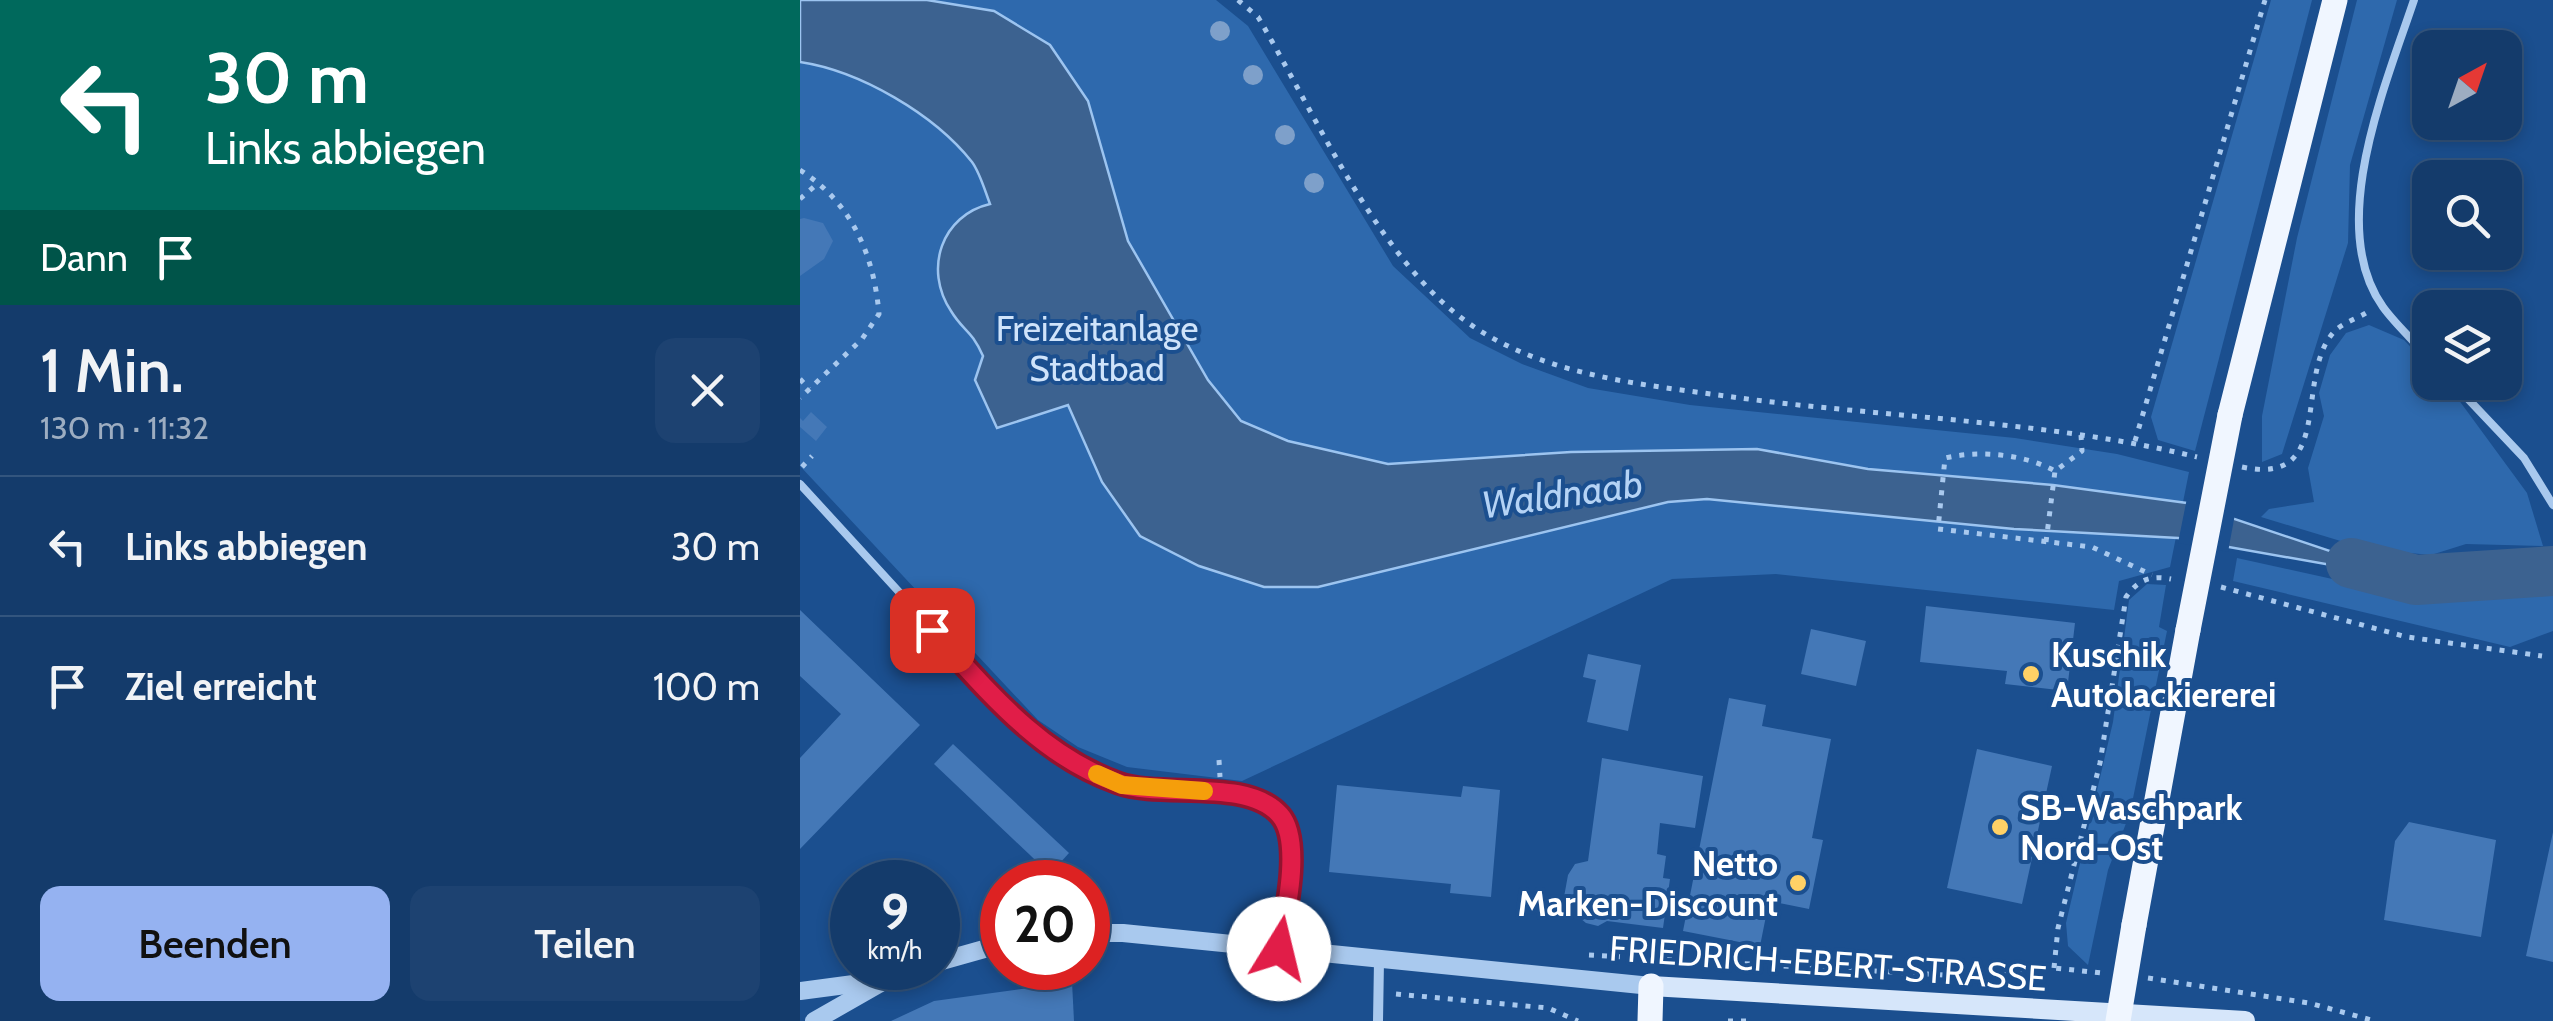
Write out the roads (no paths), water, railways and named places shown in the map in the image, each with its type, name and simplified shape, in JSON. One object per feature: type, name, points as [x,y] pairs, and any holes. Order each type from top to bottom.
[{"type":"main road","points":[[2118,1021],[2230,415],[2335,0]]},
{"type":"main road","points":[[1650,1021],[1651,986]]},
{"type":"main road","name":"FRIEDRICH-EBERT-STRASSE","points":[[1651,986],[2245,1021]]},
{"type":"street","name":"FRIEDRICH-EBERT-STRASSE","points":[[1110,935],[1651,986]]},
{"type":"street","points":[[1378,1021],[1379,961]]},
{"type":"street","points":[[800,991],[830,987]]},
{"type":"street","points":[[814,1021],[868,990]]},
{"type":"lane","points":[[2412,339],[2381,304],[2361,241],[2360,181],[2414,0]]},
{"type":"lane","points":[[2469,400],[2524,458],[2553,504]]},
{"type":"lane","points":[[800,484],[1022,726],[1070,762],[1122,785],[1220,793],[1262,802],[1281,816],[1290,835],[1292,856],[1279,949]]},
{"type":"water","points":[[800,0],[927,0],[994,11],[1050,45],[1088,101],[1128,241],[1208,380],[1241,421],[1288,441],[1388,464],[1571,452],[1757,449],[1868,469],[2053,485],[2187,503],[2416,580],[2178,538],[2014,529],[1707,499],[1668,502],[1318,587],[1264,587],[1199,566],[1140,536],[1102,482],[1068,405],[997,428],[975,380],[983,356],[951,311],[939,278],[938,262],[949,232],[973,210],[990,204],[977,171],[938,127],[894,97],[847,75],[800,62]]},
{"type":"waterway","name":"Waldnaab","points":[[2351,563],[2416,580],[2553,571]]},
{"type":"place","name":"Kuschik Autolackiererei","points":[[2031,674]]},
{"type":"place","name":"SB-Waschpark Nord-Ost","points":[[2000,827]]},
{"type":"place","name":"Netto Marken-Discount","points":[[1798,883]]},
{"type":"park label","name":"Freizeitanlage Stadtbad","points":[[1097,348]]}]
